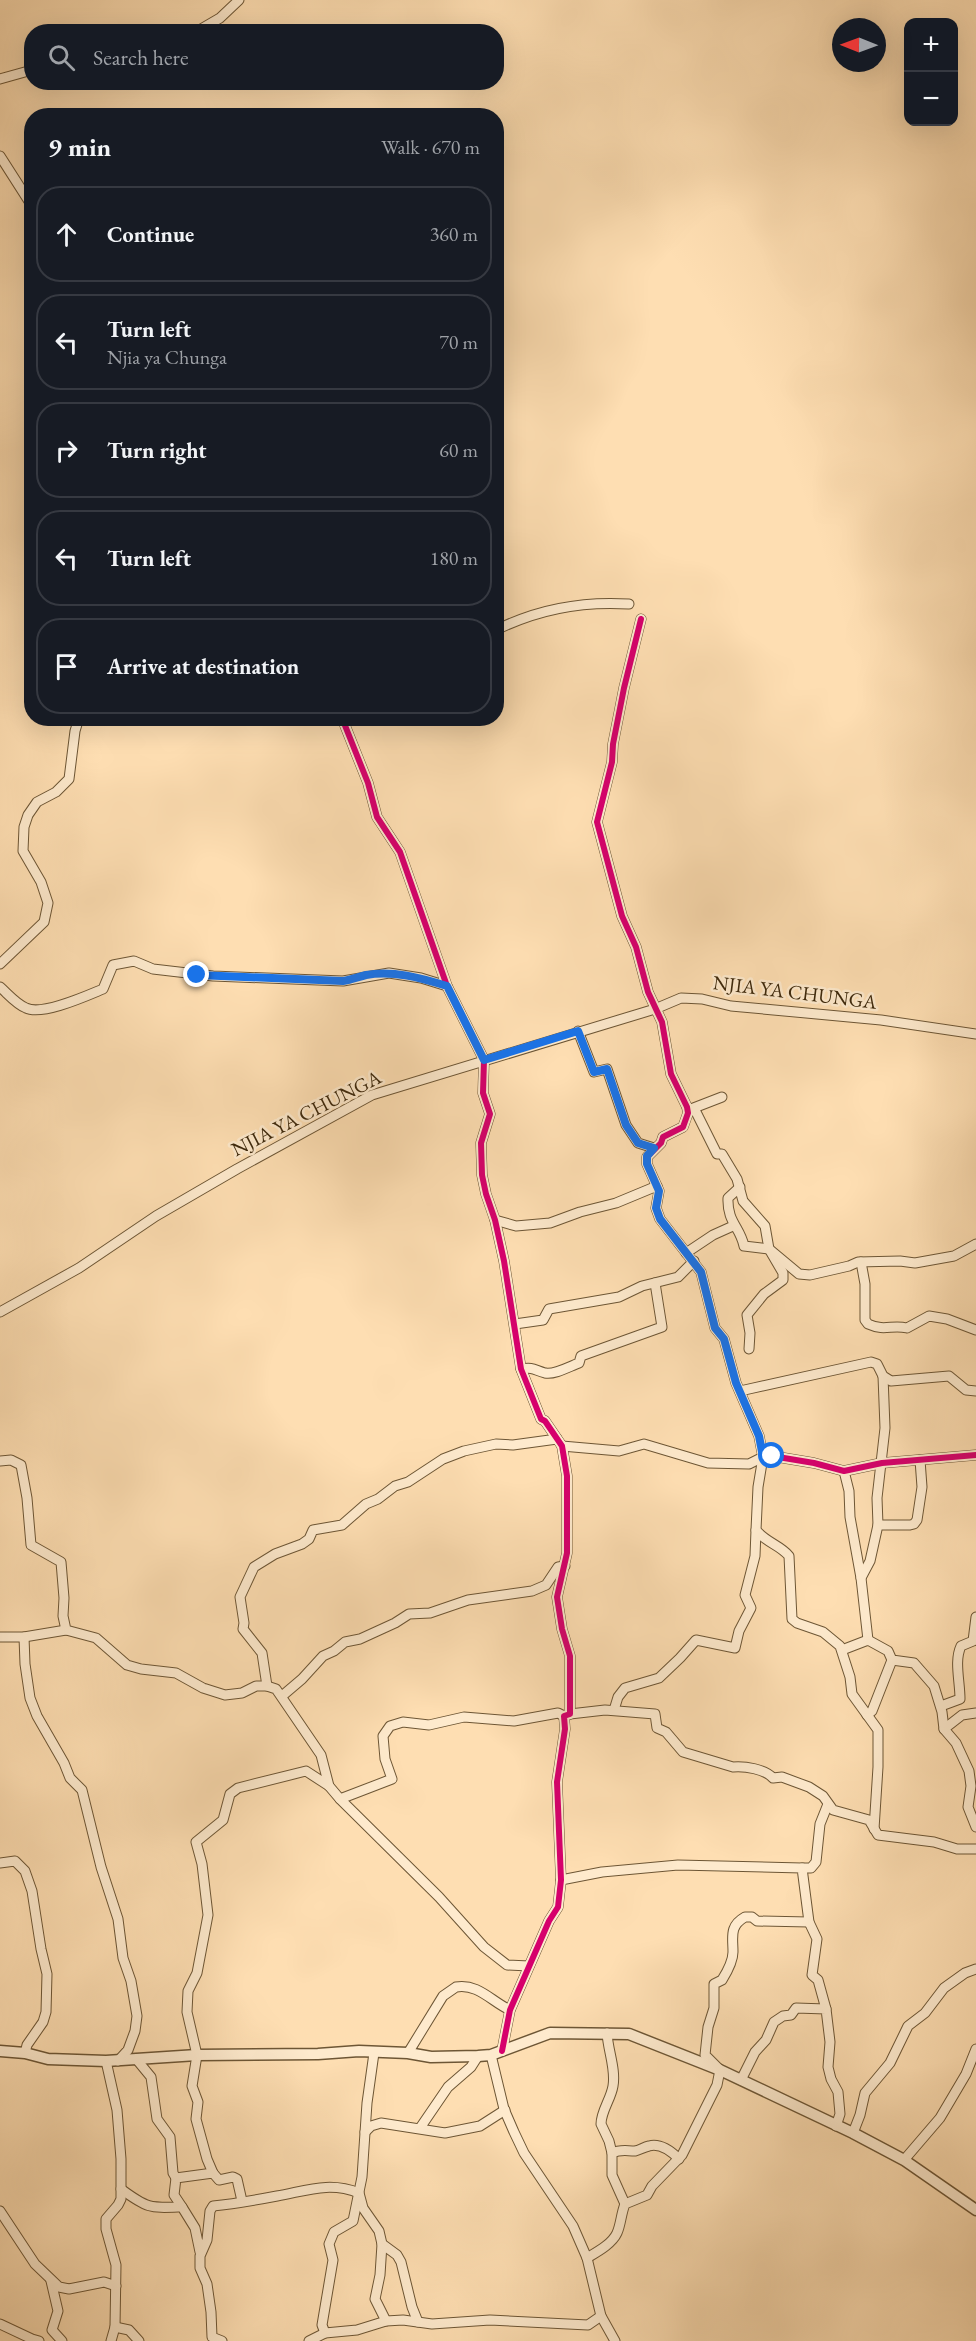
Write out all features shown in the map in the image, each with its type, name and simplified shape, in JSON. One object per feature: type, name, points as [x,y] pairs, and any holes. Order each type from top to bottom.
[{"type":"street","points":[[210,24],[220,18],[239,0]]},
{"type":"street","points":[[0,79],[24,72]]},
{"type":"street","points":[[0,156],[24,194]]},
{"type":"street","points":[[504,626],[523,617],[548,610],[586,604],[629,604]]},
{"type":"street","points":[[640,619],[613,744],[612,762],[597,822],[618,904],[636,947],[655,1009],[662,1022],[671,1074],[689,1108],[696,1112],[717,1154],[722,1154],[740,1187],[743,1201],[765,1226],[769,1249],[783,1273],[783,1280],[764,1294],[747,1315],[750,1333],[749,1349]]},
{"type":"street","points":[[0,964],[44,922],[48,903],[41,882],[23,851],[24,827],[28,815],[37,802],[57,792],[69,779],[77,726]]},
{"type":"street","points":[[345,726],[368,783],[378,817],[399,852],[447,986],[484,1060],[483,1093],[490,1114],[481,1143],[482,1174],[504,1261],[521,1369],[541,1419],[545,1421],[559,1443],[567,1476],[567,1553],[556,1598],[570,1656],[567,1715],[557,1782],[561,1880],[558,1907],[549,1921],[510,2010],[502,2051]]},
{"type":"street","points":[[0,987],[25,1008],[37,1011],[73,1001],[103,988],[113,965],[134,961],[153,969],[213,976],[343,981],[365,975],[389,973],[421,978],[447,986]]},
{"type":"street","name":"NJIA YA CHUNGA","points":[[0,1312],[79,1268],[156,1216],[372,1095],[655,1009],[681,998],[702,999],[730,1006],[881,1020],[976,1034]]},
{"type":"street","points":[[578,1031],[594,1072],[607,1069],[626,1125],[638,1143],[654,1148]]},
{"type":"street","points":[[689,1108],[723,1098]]},
{"type":"street","points":[[614,1710],[618,1697],[625,1688],[659,1678],[696,1640],[735,1648],[739,1631],[751,1608],[745,1595],[755,1556],[758,1487],[763,1457],[759,1436],[740,1391],[724,1339],[715,1328],[701,1272],[660,1219],[656,1208],[659,1196],[657,1186],[647,1164],[647,1156],[661,1143],[663,1137],[683,1127],[689,1108]]},
{"type":"street","points":[[495,1220],[516,1226],[550,1223],[580,1212],[616,1203],[657,1186]]},
{"type":"street","points":[[740,1187],[728,1198],[728,1212],[744,1246],[769,1249],[799,1274],[810,1275],[861,1262],[915,1263],[954,1256],[976,1244]]},
{"type":"street","points":[[686,1253],[712,1235],[734,1226]]},
{"type":"street","points":[[515,1324],[543,1320],[549,1309],[609,1300],[642,1286],[678,1277],[694,1262]]},
{"type":"street","points":[[861,1262],[865,1284],[865,1320],[868,1324],[884,1330],[897,1326],[907,1328],[929,1316],[947,1319],[976,1330]]},
{"type":"street","points":[[521,1369],[534,1367],[546,1373],[557,1371],[579,1363],[581,1356],[662,1327],[656,1283]]},
{"type":"street","points":[[740,1391],[871,1362],[877,1364],[883,1376],[885,1428],[878,1498],[878,1525],[870,1561],[861,1578]]},
{"type":"street","points":[[883,1376],[891,1381],[949,1376],[966,1390],[976,1391]]},
{"type":"street","points":[[267,1686],[262,1653],[243,1629],[240,1598],[254,1567],[275,1554],[302,1544],[309,1539],[313,1530],[342,1525],[366,1504],[378,1499],[395,1486],[408,1482],[443,1459],[465,1451],[496,1444],[559,1443],[619,1451],[644,1444],[708,1463],[749,1464],[763,1457],[772,1456],[844,1471],[882,1462],[976,1455]]},
{"type":"street","points":[[0,1461],[11,1460],[21,1465],[27,1498],[31,1545],[61,1562],[63,1616],[66,1630]]},
{"type":"street","points":[[878,1525],[910,1526],[918,1520],[922,1487],[920,1460]]},
{"type":"street","points":[[844,1471],[849,1491],[850,1517],[861,1578],[868,1640]]},
{"type":"street","points":[[756,1530],[789,1556],[792,1619],[823,1632],[842,1650],[850,1677],[852,1694],[878,1730],[874,1829]]},
{"type":"street","points":[[282,1696],[323,1656],[345,1642],[360,1639],[395,1623],[408,1614],[430,1613],[449,1605],[477,1598],[532,1591],[546,1585],[558,1567],[565,1566]]},
{"type":"street","points":[[941,1706],[960,1699],[960,1678],[956,1656],[961,1646],[973,1641],[976,1617]]},
{"type":"street","points":[[0,1637],[24,1637],[66,1630],[96,1638],[127,1665],[176,1673],[202,1688],[225,1695],[234,1696],[256,1686],[276,1689],[321,1755],[329,1786]]},
{"type":"street","points":[[24,1637],[30,1698],[70,1778],[82,1790],[100,1867],[118,1919],[123,1958],[131,1981],[137,2016],[135,2031],[128,2050],[118,2061]]},
{"type":"street","points":[[842,1650],[868,1640],[888,1651],[892,1660],[872,1711],[867,1715]]},
{"type":"street","points":[[892,1660],[914,1663],[934,1686],[941,1706],[944,1729],[956,1743],[969,1771],[971,1786],[968,1807],[976,1827]]},
{"type":"street","points":[[340,1799],[392,1779],[385,1759],[383,1736],[390,1726],[403,1722],[429,1725],[464,1717],[513,1721],[558,1713],[567,1715],[614,1710],[656,1714],[657,1728],[666,1732],[683,1752],[733,1767],[741,1766],[769,1773],[773,1778],[790,1780],[823,1796],[833,1810],[869,1820],[878,1835],[934,1842],[957,1849],[976,1849]]},
{"type":"street","points":[[944,1729],[962,1715],[976,1713]]},
{"type":"street","points":[[242,2201],[237,2180],[233,2177],[219,2180],[207,2159],[196,2119],[198,2102],[192,2086],[197,2055],[187,2012],[188,1991],[197,1973],[208,1915],[202,1864],[196,1842],[223,1820],[230,1794],[238,1788],[306,1771],[329,1786],[439,1897],[484,1947],[507,1965],[529,1966]]},
{"type":"street","points":[[561,1880],[602,1872],[678,1865],[812,1868],[816,1862],[820,1824],[828,1804]]},
{"type":"street","points":[[0,1863],[15,1861],[25,1871],[32,1892],[47,1974],[46,2012],[43,2022],[27,2045],[25,2054]]},
{"type":"street","points":[[802,1868],[809,1922],[817,1939],[812,1975],[818,1980],[826,2009],[830,2042],[828,2067],[838,2092],[840,2114],[836,2126]]},
{"type":"street","points":[[720,2070],[705,2055],[705,2046],[714,2008],[714,1984],[722,1980],[734,1954],[732,1934],[734,1926],[745,1917],[768,1922],[809,1922]]},
{"type":"street","points":[[853,2133],[865,2093],[890,2063],[908,2026],[925,2013],[944,1988],[964,1973],[976,1969]]},
{"type":"street","points":[[408,2053],[443,1996],[456,1987],[475,1989],[510,2010]]},
{"type":"street","points":[[741,2080],[755,2052],[766,2040],[774,2022],[783,2016],[791,2015],[796,2008],[826,2009]]},
{"type":"street","points":[[0,2051],[48,2059],[106,2061],[197,2055],[318,2054],[359,2051],[408,2053],[431,2057],[478,2056],[490,2055],[550,2033],[629,2034],[720,2070],[853,2133],[904,2160],[976,2210]]},
{"type":"street","points":[[607,2033],[608,2052],[614,2070],[613,2088],[601,2124],[612,2153],[612,2175],[625,2204]]},
{"type":"street","points":[[904,2160],[940,2118],[966,2074],[976,2049]]},
{"type":"street","points":[[325,2333],[322,2325],[333,2260],[329,2244],[334,2232],[353,2221],[359,2193],[366,2103],[374,2053]]},
{"type":"street","points":[[490,2055],[505,2110],[524,2153],[573,2226],[587,2258],[601,2316],[615,2341]]},
{"type":"street","points":[[420,2128],[448,2087],[471,2067],[478,2056]]},
{"type":"street","points":[[137,2060],[151,2077],[157,2119],[171,2136],[173,2173],[176,2178],[174,2195],[195,2228],[200,2252],[200,2268],[207,2284],[212,2337],[222,2341]]},
{"type":"street","points":[[106,2061],[120,2134],[121,2189],[118,2205],[106,2219],[106,2229],[116,2265],[115,2327],[111,2341]]},
{"type":"street","points":[[587,2258],[605,2247],[617,2233],[620,2215],[625,2204],[647,2195],[652,2186],[679,2159],[717,2085],[720,2070]]},
{"type":"street","points":[[365,2132],[371,2126],[381,2123],[446,2133],[480,2126],[505,2110]]},
{"type":"street","points":[[612,2153],[623,2149],[634,2151],[650,2145],[658,2146],[679,2159]]},
{"type":"street","points":[[176,2178],[213,2173]]},
{"type":"street","points":[[200,2252],[207,2240],[210,2211],[213,2206],[277,2196],[312,2187],[351,2190],[359,2193]]},
{"type":"street","points":[[121,2189],[152,2208],[165,2210],[182,2208]]},
{"type":"street","points":[[359,2193],[363,2208],[379,2231],[382,2244],[380,2275],[375,2299],[386,2321]]},
{"type":"street","points":[[0,2211],[34,2264],[51,2281],[58,2311],[52,2330],[62,2341]]},
{"type":"street","points":[[382,2244],[397,2255],[401,2262],[418,2322]]},
{"type":"street","points":[[51,2281],[59,2287],[69,2289],[104,2282],[116,2286]]},
{"type":"street","points":[[309,2341],[325,2333],[357,2330],[386,2321],[403,2320],[432,2324],[490,2320],[588,2325],[601,2316]]},
{"type":"street","points":[[0,2324],[39,2341]]},
{"type":"street","points":[[115,2327],[129,2330],[139,2341]]},
{"type":"cycle path","points":[[641,619],[624,688],[613,744],[612,762],[597,822],[622,916],[636,947],[648,992],[662,1022],[671,1074],[688,1113],[683,1127],[663,1137],[661,1143],[647,1157],[647,1164],[659,1191],[656,1208],[660,1219],[701,1272],[715,1328],[724,1339],[736,1383],[759,1436],[763,1457],[772,1456],[814,1463],[844,1471],[882,1463],[976,1455]]},
{"type":"cycle path","points":[[345,726],[368,783],[377,817],[400,852],[447,986],[484,1060],[483,1093],[490,1114],[481,1143],[482,1175],[504,1261],[521,1369],[541,1419],[545,1421],[562,1446],[567,1476],[567,1553],[557,1597],[562,1629],[570,1656],[570,1714],[564,1716],[565,1729],[557,1782],[561,1880],[558,1907],[549,1921],[510,2010],[502,2051]]},
{"type":"route","points":[[197,975],[343,981],[365,975],[389,973],[421,978],[447,986],[484,1060],[578,1031],[594,1072],[607,1069],[626,1125],[638,1143],[654,1148],[647,1156],[647,1164],[659,1191],[656,1208],[660,1219],[701,1272],[715,1328],[724,1339],[736,1383],[759,1436],[763,1457],[772,1456]]}]
